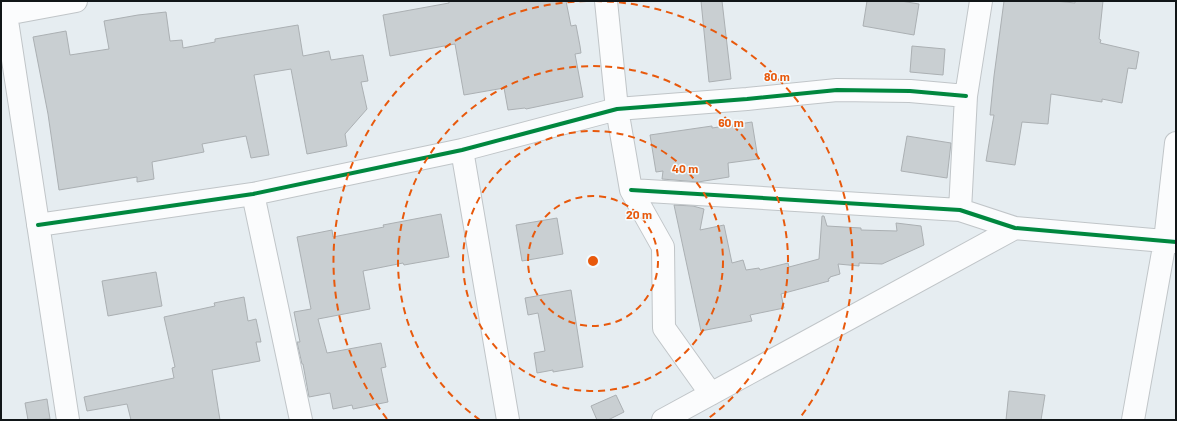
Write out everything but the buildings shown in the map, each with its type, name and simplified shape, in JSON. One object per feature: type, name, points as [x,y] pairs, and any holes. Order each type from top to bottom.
[{"type":"street","points":[[68,420],[5,7],[76,1]]},
{"type":"street","points":[[606,1],[617,109],[631,190],[663,247],[664,328],[710,394]]},
{"type":"street","points":[[960,210],[966,96],[981,1]]},
{"type":"street","points":[[38,225],[253,194],[462,150],[617,109],[747,99],[837,90],[910,91],[966,96]]},
{"type":"street","points":[[1133,420],[1170,242],[1176,143]]},
{"type":"street","points":[[462,150],[508,420]]},
{"type":"street","points":[[631,190],[960,210],[1015,228],[1170,242]]},
{"type":"street","points":[[253,194],[301,420]]},
{"type":"street","points":[[663,420],[1015,228]]},
{"type":"cycle path","points":[[38,225],[253,194],[462,150],[617,109],[747,99],[837,90],[910,91],[966,96]]},
{"type":"cycle path","points":[[631,190],[960,210],[1015,228],[1176,242]]}]
